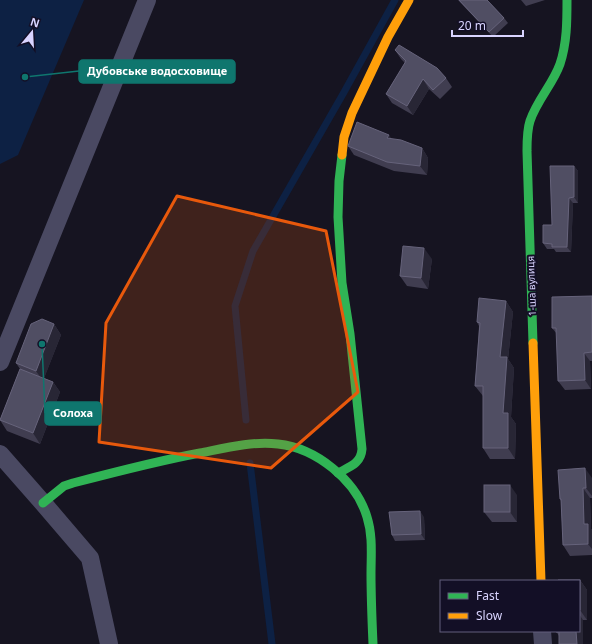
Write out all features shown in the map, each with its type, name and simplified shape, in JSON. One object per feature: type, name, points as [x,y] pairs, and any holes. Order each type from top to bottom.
[{"type":"street","points":[[0,362],[147,0]]},
{"type":"street","points":[[338,473],[353,465],[358,461],[362,454],[361,432],[350,334],[342,283],[340,255],[338,205],[342,145],[346,129],[362,92],[388,38],[409,0]]},
{"type":"street","name":"1-ша вулиця","points":[[541,580],[527,151],[528,132],[531,118],[555,74],[563,53],[566,33],[567,0]]},
{"type":"street","points":[[44,503],[64,486],[127,469],[187,456],[252,445],[269,443],[292,447],[314,457],[338,473],[348,483],[363,507],[371,537],[373,644]]},
{"type":"street","points":[[0,454],[44,503],[90,558],[108,644]]},
{"type":"street","points":[[542,632],[543,644]]},
{"type":"highlighted area","points":[[177,196],[326,231],[358,392],[271,468],[99,442],[106,323]]},
{"type":"water","points":[[0,0],[84,0],[18,155],[0,164]]},
{"type":"building","points":[[459,0],[487,0],[504,18],[489,32]]},
{"type":"building","points":[[399,45],[437,68],[446,78],[433,90],[423,79],[407,106],[386,94],[406,61],[395,50]]},
{"type":"building","points":[[357,122],[389,135],[387,138],[401,140],[422,148],[420,166],[387,162],[348,146]]},
{"type":"building","points":[[550,166],[574,166],[574,197],[569,198],[567,247],[552,247],[552,244],[543,243],[543,225],[552,225]]},
{"type":"building","points":[[403,246],[424,248],[421,278],[400,276]]},
{"type":"building","points":[[592,296],[592,352],[584,353],[585,380],[558,381],[556,328],[552,328],[552,297]]},
{"type":"building","points":[[479,298],[506,301],[500,357],[507,357],[503,413],[508,413],[508,448],[483,448],[483,386],[475,386],[480,323],[477,322]]},
{"type":"building","points":[[42,319],[54,324],[36,371],[16,363],[31,324]]},
{"type":"building","points":[[20,369],[53,382],[33,433],[0,420]]},
{"type":"building","points":[[585,468],[586,488],[583,488],[584,524],[588,524],[588,544],[563,545],[558,470]]},
{"type":"building","points":[[484,485],[510,485],[510,512],[484,512]]},
{"type":"building","points":[[420,511],[421,534],[392,535],[389,512]]},
{"type":"building","points":[[559,632],[576,632],[577,644],[559,644]]},
{"type":"waterway","points":[[246,420],[235,306],[253,251],[395,0]]},
{"type":"waterway","points":[[250,463],[272,644]]},
{"type":"traffic: fast","points":[[533,343],[527,151],[528,132],[533,113],[560,64],[567,24],[567,0]]},
{"type":"traffic: fast","points":[[338,473],[357,462],[362,449],[350,334],[342,283],[338,217],[339,181],[342,155]]},
{"type":"traffic: fast","points":[[43,503],[64,486],[73,483],[152,463],[229,447],[268,443],[292,447],[306,452],[333,468],[344,479],[362,503],[367,517],[371,546],[373,644]]},
{"type":"traffic: slow","points":[[342,155],[344,137],[352,113],[388,37],[409,0]]},
{"type":"traffic: slow","points":[[533,343],[541,580]]},
{"type":"place","name":"Дубовське водосховище","points":[[25,77]]},
{"type":"place","name":"Солоха","points":[[42,344]]}]
